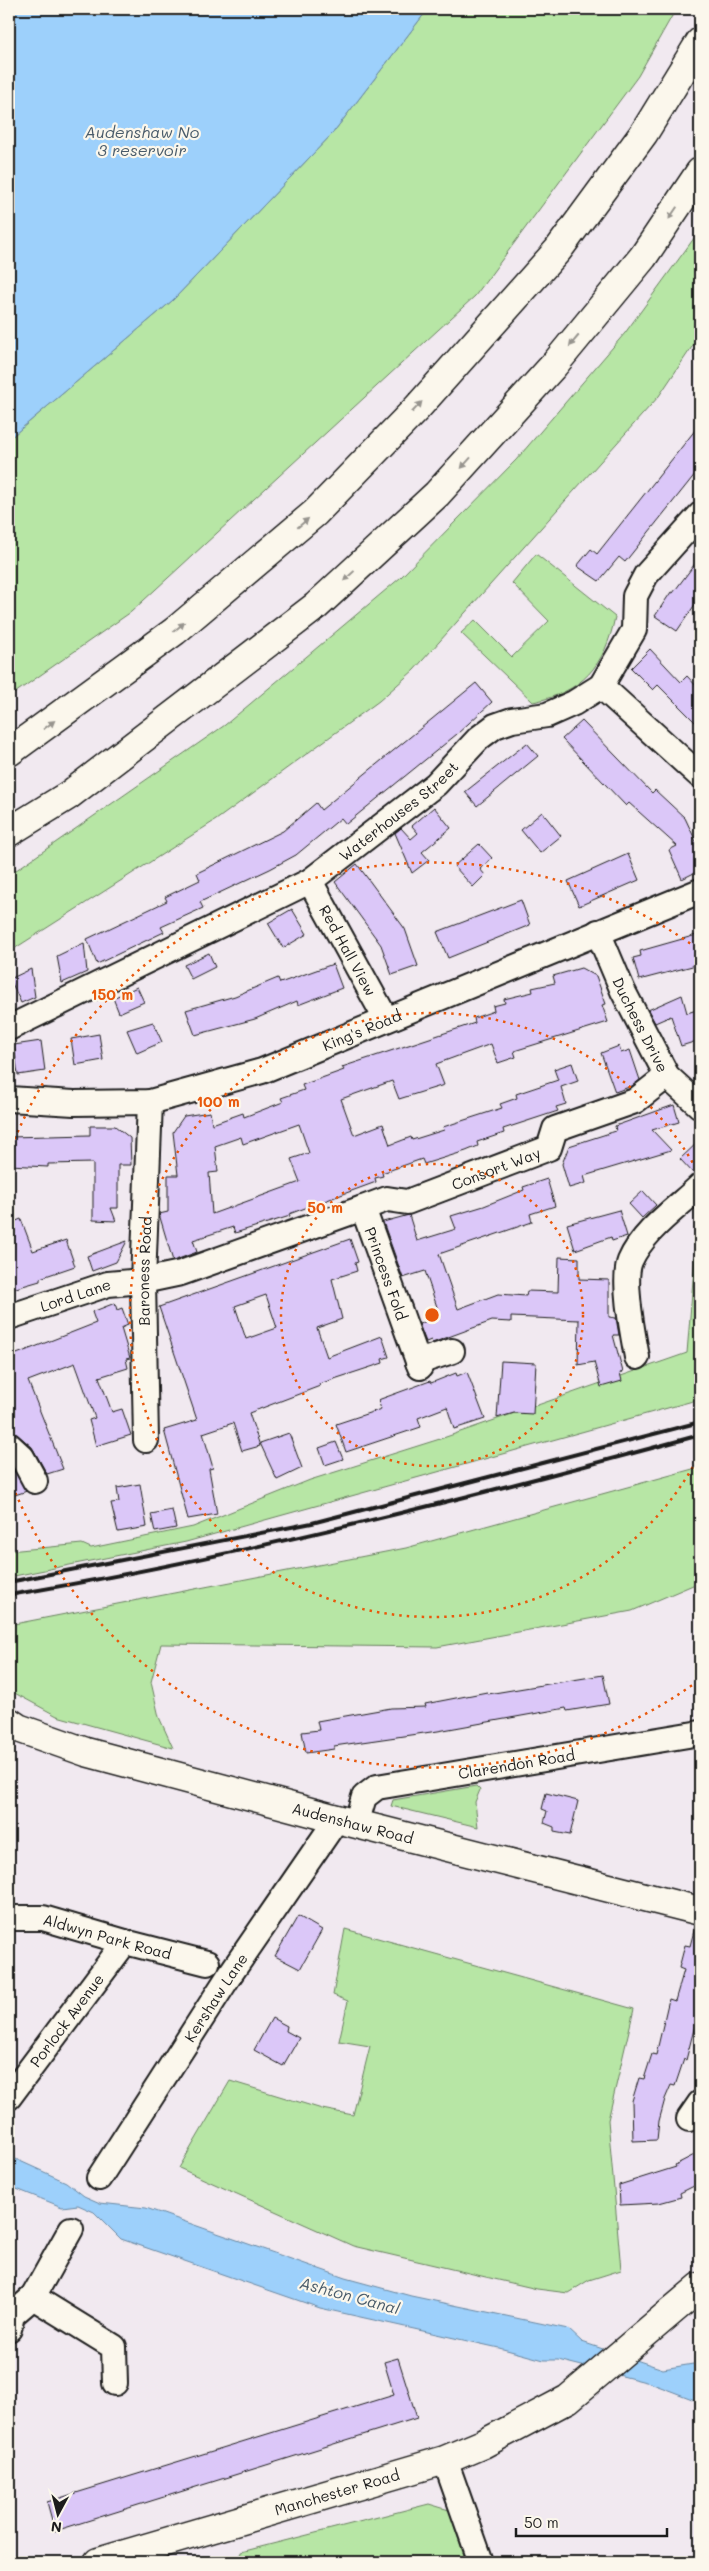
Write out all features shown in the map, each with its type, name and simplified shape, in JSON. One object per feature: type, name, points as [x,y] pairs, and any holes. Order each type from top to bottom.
[{"type":"main road","points":[[9,752],[174,631],[315,513],[417,408],[558,250],[644,133],[700,42]]},
{"type":"main road","points":[[9,832],[69,795],[316,606],[437,494],[554,365],[643,257],[700,172]]},
{"type":"main road","name":"Audenshaw Road","points":[[9,1722],[18,1728],[86,1752],[347,1822],[700,1911]]},
{"type":"main road","name":"Manchester Road","points":[[98,2562],[445,2460],[483,2444],[568,2400],[700,2286]]},
{"type":"street","name":"Waterhouses Street","points":[[9,1028],[310,881],[436,784],[479,738],[494,726],[512,720],[547,715],[574,703],[601,686],[618,661],[634,630],[635,596],[646,575],[696,529]]},
{"type":"street","points":[[601,686],[700,776]]},
{"type":"street","name":"Red Hall View","points":[[310,881],[386,1019]]},
{"type":"street","name":"King's Road","points":[[9,1099],[74,1103],[150,1102],[262,1071],[700,891]]},
{"type":"street","name":"Duchess Drive","points":[[598,932],[623,991],[667,1076],[700,1106]]},
{"type":"street","name":"Consort Way","points":[[363,1208],[387,1199],[407,1202],[549,1148],[555,1129],[635,1101],[667,1076]]},
{"type":"street","name":"Baroness Road","points":[[146,1440],[143,1281],[150,1102]]},
{"type":"street","points":[[636,1356],[628,1307],[630,1262],[647,1236],[700,1186]]},
{"type":"street","name":"Princess Fold","points":[[143,1281],[180,1273],[363,1208],[419,1365],[452,1352]]},
{"type":"street","name":"Lord Lane","points":[[9,1317],[108,1284],[143,1281]]},
{"type":"street","points":[[9,1445],[22,1456],[35,1481]]},
{"type":"street","name":"Clarendon Road","points":[[347,1822],[364,1797],[377,1787],[700,1733]]},
{"type":"street","name":"Kershaw Lane","points":[[99,2178],[232,1973],[347,1822]]},
{"type":"street","name":"Aldwyn Park Road","points":[[9,1918],[43,1918],[125,1942],[207,1962]]},
{"type":"street","name":"Porlock Avenue","points":[[9,2097],[125,1942]]},
{"type":"street","points":[[10,2320],[34,2297],[71,2229]]},
{"type":"street","points":[[34,2297],[114,2347],[116,2382]]},
{"type":"street","points":[[445,2460],[481,2562]]},
{"type":"green space","points":[[428,9],[676,9],[638,76],[475,296],[131,612],[9,697],[9,439],[173,300],[332,134]]},
{"type":"green space","points":[[700,230],[700,335],[659,396],[414,670],[379,701],[216,820],[9,952],[9,875],[225,725],[400,578],[516,460],[625,333]]},
{"type":"green space","points":[[536,554],[615,617],[605,650],[589,674],[578,684],[565,691],[533,702],[461,633],[475,620],[512,657],[549,621],[512,583]]},
{"type":"green space","points":[[700,1195],[700,1399],[186,1542],[9,1577],[9,1551],[82,1544],[91,1548],[193,1527],[310,1480],[443,1438],[687,1353]]},
{"type":"green space","points":[[700,1467],[700,1582],[632,1611],[437,1647],[161,1644],[151,1682],[159,1717],[173,1748],[57,1716],[9,1690],[9,1625],[406,1548]]},
{"type":"green space","points":[[476,1786],[480,1790],[475,1802],[478,1827],[391,1806],[393,1800]]},
{"type":"green space","points":[[345,1929],[634,2009],[608,2120],[621,2270],[589,2280],[568,2293],[537,2289],[353,2246],[179,2168],[230,2081],[322,2109],[353,2115],[370,2046],[339,2041],[348,2001],[333,1995]]},
{"type":"green space","points":[[429,2504],[449,2510],[466,2562],[239,2562],[241,2552]]},
{"type":"water","name":"Audenshaw No 3 reservoir","points":[[9,9],[428,9],[332,134],[173,300],[9,439]]},
{"type":"water","name":"Ashton Canal","points":[[9,2156],[66,2182],[84,2196],[100,2203],[146,2208],[345,2278],[411,2296],[568,2329],[582,2342],[663,2369],[693,2364],[700,2366],[700,2402],[650,2383],[558,2360],[544,2360],[499,2348],[320,2308],[121,2239],[94,2212],[78,2205],[62,2207],[9,2186]]},
{"type":"building","points":[[700,424],[700,468],[625,562],[619,557],[599,581],[577,566],[591,549],[597,554]]},
{"type":"building","points":[[700,557],[700,597],[677,631],[655,616],[671,592],[673,593]]},
{"type":"building","points":[[650,649],[681,682],[687,676],[700,690],[700,727],[658,685],[653,690],[631,668]]},
{"type":"building","points":[[476,683],[492,702],[457,734],[346,824],[341,818],[296,855],[200,902],[203,908],[161,927],[164,932],[97,964],[87,939],[167,901],[165,897],[200,880],[197,873],[283,831],[316,803],[321,810]]},
{"type":"building","points":[[582,721],[652,793],[655,790],[685,818],[700,850],[700,870],[682,879],[669,850],[677,846],[629,803],[626,806],[562,739]]},
{"type":"building","points":[[527,743],[538,756],[477,806],[465,792]]},
{"type":"building","points":[[434,807],[451,828],[422,852],[429,860],[412,873],[395,833],[401,828],[411,839],[418,833],[412,826]]},
{"type":"building","points":[[542,812],[561,836],[540,853],[521,830]]},
{"type":"building","points":[[479,844],[492,858],[480,869],[485,875],[473,887],[454,866]]},
{"type":"building","points":[[628,854],[639,880],[579,906],[568,881]]},
{"type":"building","points":[[357,864],[405,929],[418,966],[392,975],[381,945],[335,882]]},
{"type":"building","points":[[521,900],[530,925],[448,958],[437,932]]},
{"type":"building","points":[[292,909],[307,934],[283,948],[268,923]]},
{"type":"building","points":[[700,934],[700,964],[639,980],[633,958],[641,956],[640,951]]},
{"type":"building","points":[[84,943],[87,972],[62,983],[57,956]]},
{"type":"building","points":[[209,953],[215,967],[191,979],[184,965]]},
{"type":"building","points":[[333,964],[342,988],[298,1005],[297,1001],[255,1019],[195,1035],[186,1010],[235,996],[278,978],[280,983]]},
{"type":"building","points":[[581,968],[596,976],[606,1004],[602,1005],[608,1022],[514,1051],[516,1057],[498,1063],[491,1044],[436,1064],[444,1085],[399,1099],[392,1081],[341,1099],[354,1135],[383,1124],[390,1145],[411,1137],[412,1140],[444,1130],[443,1127],[502,1108],[500,1104],[517,1098],[516,1094],[558,1080],[554,1069],[572,1063],[578,1081],[561,1087],[566,1104],[556,1107],[558,1111],[503,1129],[504,1133],[477,1142],[478,1146],[466,1151],[424,1164],[422,1159],[382,1173],[383,1176],[375,1178],[376,1182],[289,1214],[290,1216],[235,1233],[233,1227],[193,1240],[197,1252],[173,1261],[159,1214],[168,1212],[168,1175],[178,1175],[173,1132],[184,1116],[210,1112],[212,1124],[243,1113],[244,1117],[283,1102],[281,1098],[304,1090],[302,1085],[344,1070],[342,1067],[475,1023],[474,1018],[494,1011],[493,1006],[505,1003],[504,999],[533,992],[532,988],[555,983],[553,976]],"holes":[[[299,1124],[309,1153],[291,1159],[300,1182],[212,1214],[209,1173],[218,1172],[215,1146],[241,1137],[243,1144]]]},
{"type":"building","points":[[31,969],[35,997],[21,1003],[10,979]]},
{"type":"building","points":[[137,987],[144,1002],[119,1013],[113,998]]},
{"type":"building","points":[[682,995],[687,1013],[700,1009],[700,1040],[681,1046],[671,1016],[655,1023],[648,1010]]},
{"type":"building","points":[[153,1022],[162,1042],[137,1053],[127,1030]]},
{"type":"building","points":[[99,1034],[103,1060],[75,1065],[71,1039]]},
{"type":"building","points":[[41,1041],[45,1071],[18,1075],[14,1045]]},
{"type":"building","points":[[619,1046],[621,1053],[630,1050],[640,1080],[632,1086],[615,1092],[601,1053]]},
{"type":"building","points":[[674,1105],[679,1122],[652,1130],[671,1150],[584,1176],[586,1183],[569,1188],[562,1164],[569,1146],[616,1131],[615,1126]]},
{"type":"building","points":[[90,1126],[115,1126],[130,1138],[131,1165],[118,1165],[118,1208],[111,1208],[116,1221],[93,1220],[93,1163],[48,1164],[48,1167],[9,1165],[9,1137],[90,1135]]},
{"type":"building","points":[[700,1140],[700,1173],[694,1174],[680,1159]]},
{"type":"building","points":[[547,1179],[555,1206],[530,1214],[532,1222],[439,1254],[458,1309],[498,1294],[526,1296],[527,1291],[558,1292],[559,1257],[579,1258],[579,1279],[609,1280],[609,1317],[616,1318],[619,1335],[613,1335],[623,1372],[620,1373],[622,1381],[601,1387],[594,1362],[578,1365],[579,1320],[511,1317],[511,1322],[492,1321],[432,1343],[431,1340],[426,1342],[419,1324],[440,1316],[425,1271],[403,1278],[383,1222],[409,1215],[417,1241],[456,1229],[451,1216],[484,1206],[524,1190],[523,1187]]},
{"type":"building","points":[[643,1191],[656,1205],[642,1218],[629,1204]]},
{"type":"building","points":[[619,1210],[627,1236],[612,1241],[611,1237],[575,1250],[567,1224]]},
{"type":"building","points":[[21,1219],[33,1251],[66,1240],[75,1266],[40,1278],[40,1281],[9,1290],[9,1224]]},
{"type":"building","points":[[350,1239],[358,1262],[355,1263],[357,1271],[332,1279],[342,1319],[317,1328],[327,1357],[382,1336],[389,1357],[382,1359],[383,1363],[319,1384],[320,1386],[249,1413],[260,1446],[242,1451],[233,1423],[203,1433],[213,1468],[209,1469],[217,1514],[188,1519],[164,1430],[197,1420],[159,1307]],"holes":[[[266,1295],[277,1328],[246,1339],[235,1306]]]},
{"type":"building","points":[[127,1241],[116,1262],[92,1271],[87,1256]]},
{"type":"building","points":[[115,1303],[117,1310],[122,1308],[128,1325],[121,1328],[130,1358],[126,1359],[128,1368],[99,1377],[112,1412],[122,1409],[131,1435],[96,1446],[89,1420],[95,1418],[75,1363],[28,1381],[63,1469],[47,1474],[32,1447],[18,1435],[9,1432],[9,1357],[96,1323],[92,1312]]},
{"type":"building","points":[[501,1361],[536,1363],[533,1414],[514,1413],[497,1418]]},
{"type":"building","points":[[467,1372],[485,1419],[454,1429],[447,1407],[418,1418],[421,1427],[346,1452],[336,1424],[381,1409],[378,1400],[430,1381],[431,1383],[456,1373],[457,1376]]},
{"type":"building","points":[[289,1433],[302,1468],[277,1480],[260,1443]]},
{"type":"building","points":[[336,1442],[343,1459],[325,1465],[319,1448]]},
{"type":"building","points":[[9,1463],[27,1491],[9,1497]]},
{"type":"building","points":[[140,1484],[147,1527],[118,1532],[111,1503],[119,1502],[117,1488]]},
{"type":"building","points":[[172,1510],[176,1528],[155,1532],[151,1514]]},
{"type":"building","points":[[603,1675],[609,1704],[567,1711],[566,1708],[438,1731],[334,1746],[334,1749],[306,1753],[302,1732],[319,1730],[317,1721],[391,1708],[426,1707],[425,1704],[487,1692],[488,1694]]},
{"type":"building","points":[[546,1793],[578,1801],[570,1835],[554,1832],[554,1827],[544,1823],[547,1811],[542,1809]]},
{"type":"building","points":[[298,1916],[322,1930],[300,1969],[275,1956]]},
{"type":"building","points":[[695,1927],[700,1928],[700,2006],[686,2060],[684,2059],[675,2086],[671,2085],[665,2099],[659,2121],[657,2140],[633,2141],[632,2101],[639,2078],[644,2079],[652,2054],[656,2055],[669,1999],[675,2001],[684,1970],[679,1968],[685,1945],[690,1946]]},
{"type":"building","points":[[272,2018],[287,2026],[286,2031],[299,2038],[283,2066],[254,2050]]},
{"type":"building","points":[[700,2152],[700,2183],[680,2193],[681,2197],[659,2203],[620,2205],[619,2185],[676,2167],[675,2165]]},
{"type":"building","points":[[398,2358],[417,2418],[55,2531],[47,2502],[394,2395],[384,2362]]},
{"type":"railway","points":[[9,1582],[312,1523],[700,1422]]},
{"type":"railway","points":[[9,1595],[184,1562],[357,1524],[529,1481],[700,1435]]}]
